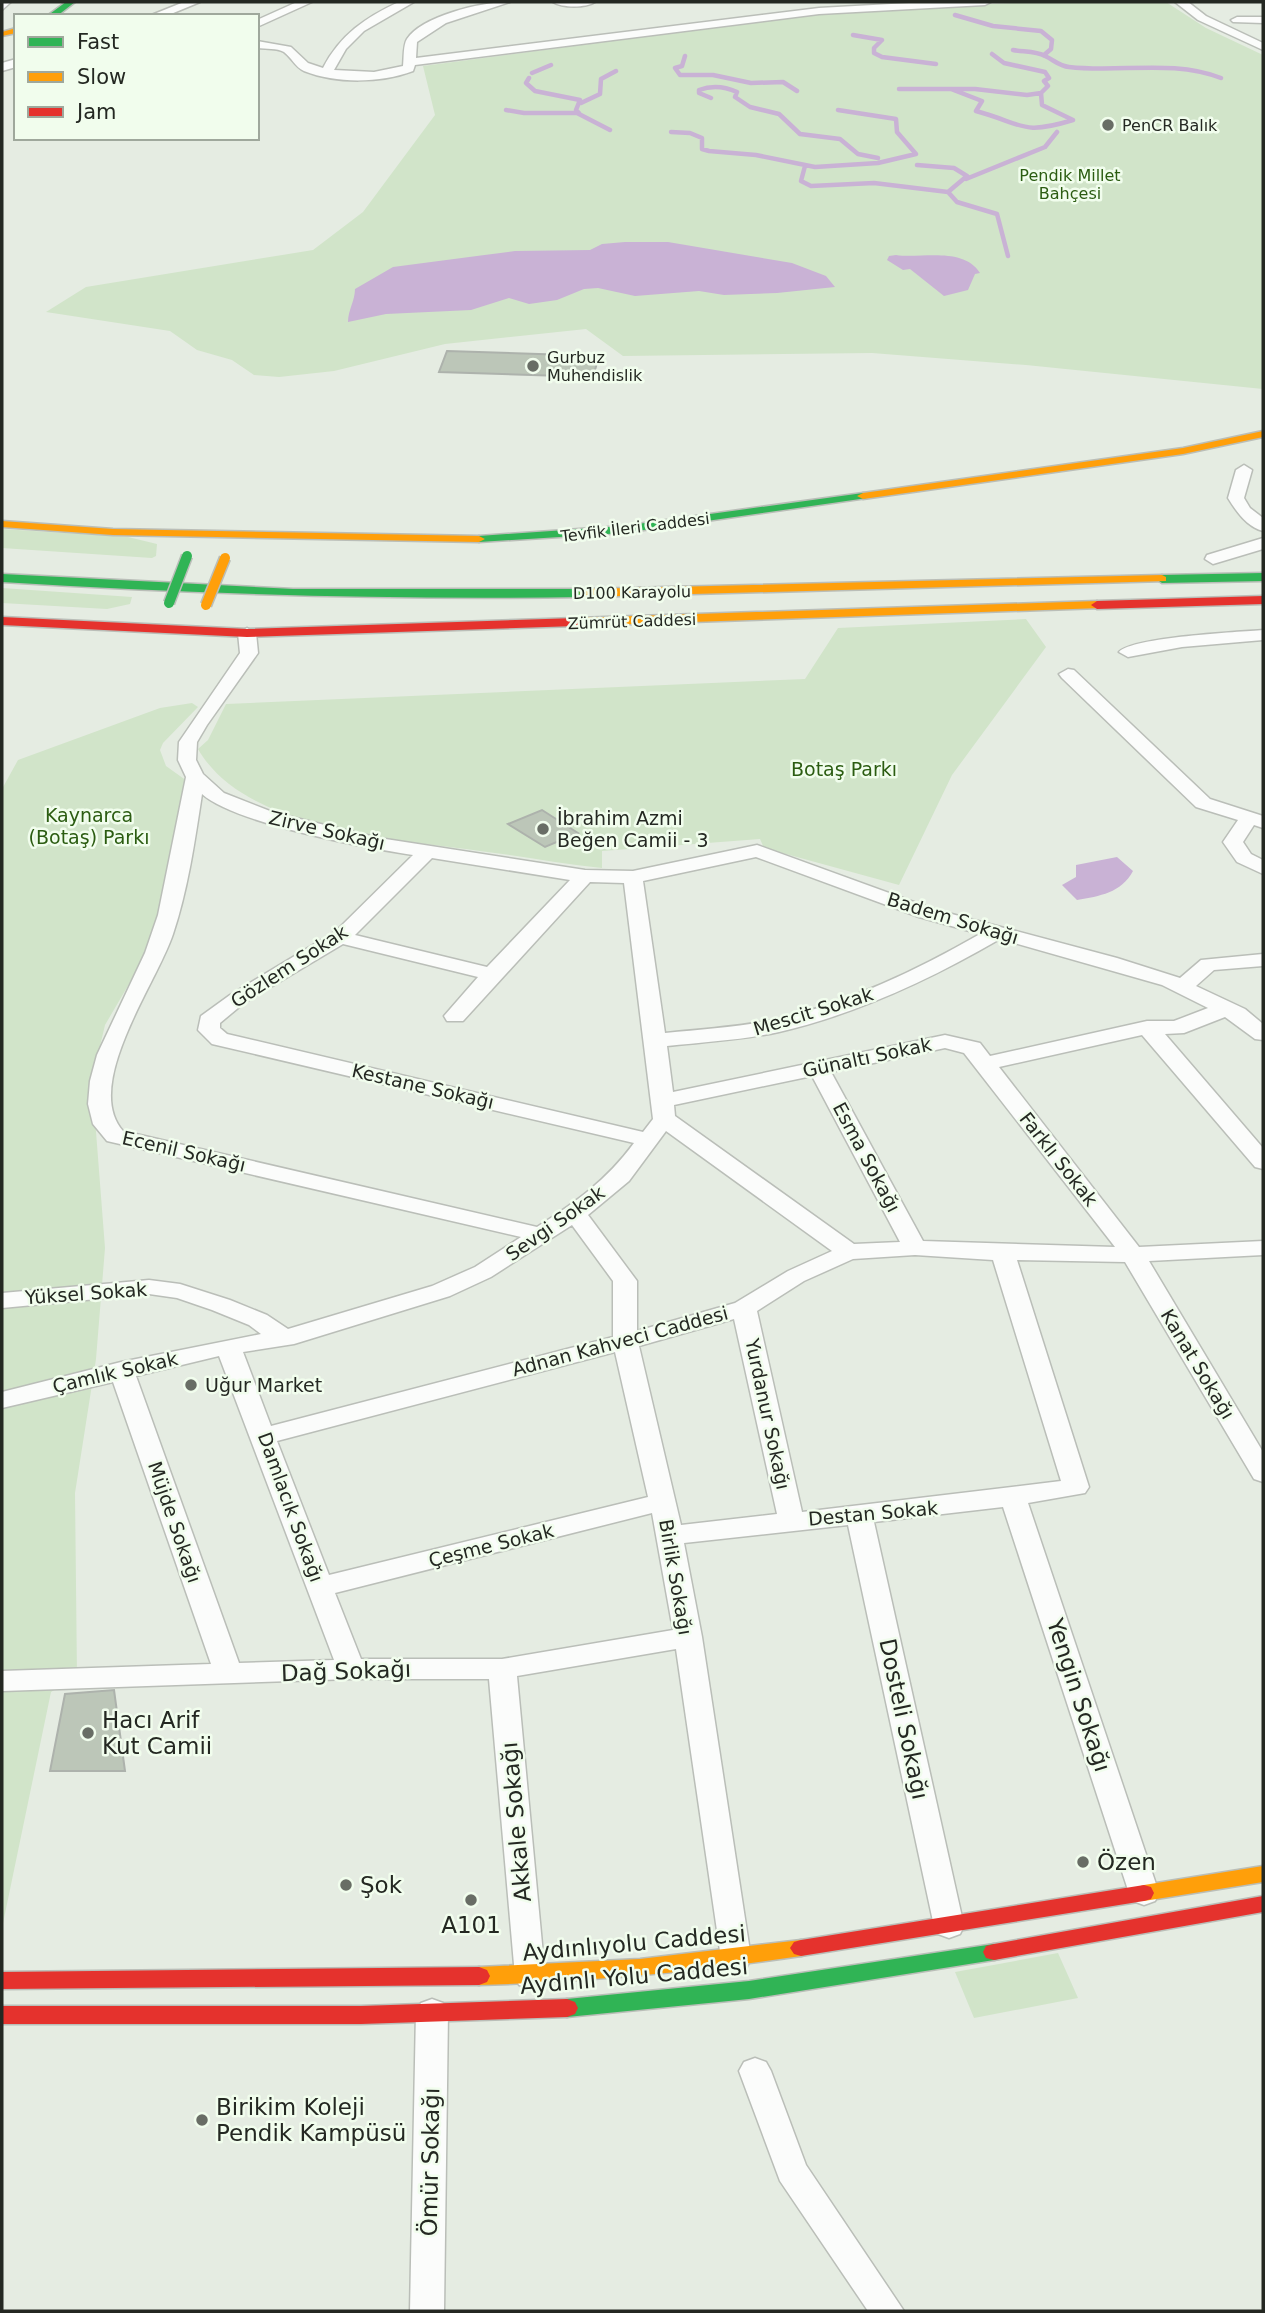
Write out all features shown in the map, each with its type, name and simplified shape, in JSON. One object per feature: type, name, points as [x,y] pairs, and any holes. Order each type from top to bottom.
[{"type":"main road","points":[[54,14],[71,2]]},
{"type":"main road","name":"Tevfik İleri Caddesi","points":[[2,524],[113,532],[491,540],[586,534],[1213,446],[1263,434]]},
{"type":"main road","points":[[1213,446],[1263,441]]},
{"type":"main road","points":[[73,626],[149,610],[169,603],[187,556],[175,544],[158,538],[113,532]]},
{"type":"main road","points":[[247,633],[210,620],[206,605],[225,558],[235,550],[257,542],[307,536]]},
{"type":"main road","points":[[1206,559],[1263,558]]},
{"type":"main road","points":[[2,564],[130,573],[242,574]]},
{"type":"main road","name":"D100 Karayolu","points":[[2,578],[181,590],[459,596],[1263,580]]},
{"type":"main road","points":[[873,613],[1263,580]]},
{"type":"main road","name":"Zümrüt Caddesi","points":[[2,621],[247,633],[1263,600]]},
{"type":"main road","name":"Aydınlıyolu Caddesi","points":[[2,1982],[530,1976],[736,1958],[1263,1874]]},
{"type":"main road","name":"Aydınlı Yolu Caddesi","points":[[2,2015],[432,2012],[577,2007],[794,1985],[1263,1904]]},
{"type":"street","points":[[2,7],[5,2]]},
{"type":"street","points":[[161,14],[194,2]]},
{"type":"street","points":[[259,23],[306,2]]},
{"type":"street","points":[[327,72],[346,38],[374,19],[408,2]]},
{"type":"street","points":[[259,44],[285,49],[291,52],[302,66],[327,72],[400,72],[410,68],[411,41],[424,29],[450,18],[504,2]]},
{"type":"street","points":[[559,2],[589,2]]},
{"type":"street","points":[[809,12],[825,2]]},
{"type":"street","points":[[411,61],[809,12],[985,2]]},
{"type":"street","points":[[1181,2],[1202,18],[1263,47]]},
{"type":"street","points":[[1237,20],[1263,20]]},
{"type":"street","points":[[1244,470],[1236,498],[1244,511],[1263,526]]},
{"type":"street","points":[[1206,559],[1263,543]]},
{"type":"street","points":[[195,777],[187,760],[188,742],[212,702],[249,653],[247,633]]},
{"type":"street","points":[[1128,652],[1182,642],[1263,635]]},
{"type":"street","points":[[1068,674],[1203,803],[1256,820],[1233,842],[1244,858],[1263,868]]},
{"type":"street","name":"Zirve Sokağı","points":[[195,777],[217,797],[268,817],[379,844],[585,876],[633,877]]},
{"type":"street","name":"Ecenil Sokağı","points":[[195,777],[186,837],[162,936],[104,1067],[99,1099],[104,1123],[115,1136],[541,1235]]},
{"type":"street","name":"Gözlem Sokak","points":[[209,1021],[237,999],[340,937],[428,851]]},
{"type":"street","name":"Badem Sokağı","points":[[633,877],[757,851],[926,913],[1110,962],[1182,988],[1226,1009],[1263,1034]]},
{"type":"street","points":[[455,1016],[585,876]]},
{"type":"street","points":[[633,877],[664,1110],[849,1252]]},
{"type":"street","name":"Mescit Sokak","points":[[656,1041],[747,1031],[858,1001],[971,948],[998,932]]},
{"type":"street","points":[[340,937],[492,974]]},
{"type":"street","points":[[1182,988],[1208,964],[1263,960]]},
{"type":"street","points":[[985,1064],[1147,1027],[1176,1028],[1226,1009]]},
{"type":"street","name":"Kestane Sokağı","points":[[209,1021],[209,1030],[220,1039],[648,1140]]},
{"type":"street","points":[[1147,1027],[1263,1162]]},
{"type":"street","name":"Günaltı Sokak","points":[[664,1110],[818,1067],[945,1041],[972,1048],[985,1064]]},
{"type":"street","name":"Farklı Sokak","points":[[985,1064],[1133,1255]]},
{"type":"street","name":"Esma Sokağı","points":[[818,1067],[915,1248]]},
{"type":"street","name":"Sevgi Sokak","points":[[228,1346],[285,1338],[441,1291],[483,1272],[575,1213],[621,1176],[648,1140],[664,1110]]},
{"type":"street","name":"Birlik Sokağı","points":[[575,1213],[625,1281],[625,1340],[662,1503],[688,1637],[736,1958]]},
{"type":"street","name":"Adnan Kahveci Caddesi","points":[[264,1436],[625,1340],[687,1327],[744,1308],[796,1276],[849,1252],[915,1248],[1003,1253],[1133,1255],[1263,1248]]},
{"type":"street","name":"Destan Sokak","points":[[669,1536],[791,1520],[1013,1498],[1076,1487],[1003,1253]]},
{"type":"street","name":"Kanat Sokağı","points":[[1133,1255],[1263,1473]]},
{"type":"street","name":"Yüksel Sokak","points":[[2,1300],[149,1287],[180,1291],[258,1320],[285,1338]]},
{"type":"street","name":"Yurdanur Sokağı","points":[[744,1308],[791,1520]]},
{"type":"street","name":"Çamlık Sokak","points":[[2,1400],[228,1346]]},
{"type":"street","name":"Damlacık Sokağı","points":[[228,1346],[351,1670]]},
{"type":"street","name":"Müjde Sokağı","points":[[121,1370],[229,1675]]},
{"type":"street","name":"Yengin Sokağı","points":[[1013,1498],[1144,1893]]},
{"type":"street","name":"Çeşme Sokak","points":[[320,1587],[662,1503]]},
{"type":"street","name":"Dosteli Sokağı","points":[[859,1513],[949,1926]]},
{"type":"street","name":"Dağ Sokağı","points":[[2,1681],[351,1670],[502,1669],[688,1637]]},
{"type":"street","name":"Akkale Sokağı","points":[[502,1669],[530,1976]]},
{"type":"street","name":"Ömür Sokağı","points":[[427,2311],[432,2012]]},
{"type":"street","points":[[755,2071],[792,2171],[887,2311]]},
{"type":"green space","name":"Pendik Millet Bahçesi","points":[[1031,2],[1166,2],[1206,28],[1263,55],[1263,389],[1026,365],[872,353],[623,356],[586,329],[445,344],[334,371],[279,377],[254,375],[232,360],[197,350],[170,331],[46,312],[86,287],[313,250],[363,212],[435,115],[423,66],[831,12]]},
{"type":"green space","points":[[2,529],[128,537],[157,544],[156,556],[152,558],[2,548]]},
{"type":"green space","points":[[2,588],[132,597],[130,604],[107,609],[2,603]]},
{"type":"green space","name":"Botaş Parkı","points":[[1026,619],[1046,647],[952,775],[899,885],[764,848],[760,839],[602,851],[602,868],[366,835],[286,814],[250,798],[220,776],[198,749],[208,740],[226,704],[805,679],[838,628]]},
{"type":"green space","name":"Kaynarca (Botaş) Parkı","points":[[192,703],[198,707],[163,743],[160,750],[166,766],[187,781],[164,896],[149,943],[136,972],[105,1025],[92,1080],[105,1248],[96,1359],[75,1493],[77,1676],[51,1692],[2,1928],[2,789],[18,760],[160,708]]},
{"type":"green space","points":[[1058,1953],[1078,1998],[974,2018],[955,1972]]},
{"type":"shaded area","points":[[668,242],[792,263],[826,276],[835,287],[777,293],[724,295],[699,291],[635,296],[598,288],[584,289],[557,300],[529,304],[509,298],[471,310],[386,314],[348,322],[355,289],[393,267],[515,251],[590,250],[602,244]]},
{"type":"shaded area","points":[[889,256],[952,256],[963,259],[980,273],[975,274],[968,290],[944,296],[910,269],[903,270],[887,260]]},
{"type":"shaded area","points":[[1117,857],[1133,871],[1116,889],[1077,900],[1062,885],[1076,877],[1076,865]]},
{"type":"building","name":"Gurbuz Muhendislik","points":[[447,351],[599,356],[593,377],[439,372]]},
{"type":"building","name":"İbrahim Azmi Beğen Camii - 3","points":[[542,810],[578,833],[545,847],[508,824]]},
{"type":"building","name":"Hacı Arif Kut Camii","points":[[114,1690],[125,1771],[50,1771],[65,1694]]},
{"type":"waterway","points":[[955,15],[993,26],[1041,31],[1052,40],[1051,49],[1044,55]]},
{"type":"waterway","points":[[853,35],[882,40],[874,48],[874,53],[882,57],[936,64]]},
{"type":"waterway","points":[[1013,50],[1041,54],[1069,67],[1184,69],[1221,78]]},
{"type":"waterway","points":[[992,54],[1004,63],[1045,72],[1049,78],[1044,81],[1048,86],[1041,93]]},
{"type":"waterway","points":[[685,56],[682,66],[675,68],[680,75],[713,75],[751,83],[783,82],[797,91]]},
{"type":"waterway","points":[[532,73],[551,65]]},
{"type":"waterway","points":[[581,103],[600,94],[601,79],[616,71]]},
{"type":"waterway","points":[[529,78],[526,83],[535,91],[580,100],[576,110],[579,113]]},
{"type":"waterway","points":[[711,98],[699,93],[699,90],[713,87],[732,90],[737,92],[735,97],[750,107],[779,114],[800,134],[840,139],[858,154],[878,158]]},
{"type":"waterway","points":[[899,89],[951,89]]},
{"type":"waterway","points":[[951,89],[1027,95],[1041,93]]},
{"type":"waterway","points":[[951,89],[982,101],[976,111],[1023,126],[1043,127],[1073,120],[1042,105],[1041,93]]},
{"type":"waterway","points":[[506,110],[524,113],[577,113],[610,130]]},
{"type":"waterway","points":[[671,132],[690,133],[702,138],[702,149],[709,151],[756,155],[815,167],[878,163],[916,154],[897,132],[896,119],[838,110]]},
{"type":"waterway","points":[[966,179],[1045,147],[1057,132]]},
{"type":"waterway","points":[[917,165],[954,168],[967,176],[948,192]]},
{"type":"waterway","points":[[805,166],[801,181],[811,186],[874,183],[948,192]]},
{"type":"waterway","points":[[948,192],[957,202],[997,214],[1008,256]]},
{"type":"traffic: fast","points":[[54,14],[71,2]]},
{"type":"traffic: fast","points":[[479,539],[623,530],[863,496]]},
{"type":"traffic: fast","points":[[169,603],[187,556]]},
{"type":"traffic: fast","points":[[1162,579],[1263,577]]},
{"type":"traffic: fast","points":[[2,578],[293,592],[439,595],[585,593]]},
{"type":"traffic: fast","points":[[567,2008],[749,1990],[994,1952]]},
{"type":"traffic: slow","points":[[2,34],[14,31]]},
{"type":"traffic: slow","points":[[863,496],[1183,451],[1263,434]]},
{"type":"traffic: slow","points":[[2,524],[113,532],[479,539]]},
{"type":"traffic: slow","points":[[206,605],[225,558]]},
{"type":"traffic: slow","points":[[585,593],[1162,579]]},
{"type":"traffic: slow","points":[[576,622],[1097,605]]},
{"type":"traffic: slow","points":[[1144,1893],[1263,1874]]},
{"type":"traffic: slow","points":[[479,1976],[640,1968],[801,1948]]},
{"type":"traffic: jam","points":[[1097,605],[1263,600]]},
{"type":"traffic: jam","points":[[2,621],[247,633],[576,622]]},
{"type":"traffic: jam","points":[[801,1948],[1144,1893]]},
{"type":"traffic: jam","points":[[994,1952],[1263,1904]]},
{"type":"traffic: jam","points":[[2,1981],[479,1976]]},
{"type":"traffic: jam","points":[[2,2015],[361,2015],[567,2008]]},
{"type":"place","name":"PenCR Balık","points":[[1108,125]]},
{"type":"place","name":"Gurbuz Muhendislik","points":[[533,366]]},
{"type":"place","name":"İbrahim Azmi Beğen Camii - 3","points":[[543,829]]},
{"type":"place","name":"Uğur Market","points":[[191,1385]]},
{"type":"place","name":"Hacı Arif Kut Camii","points":[[88,1733]]},
{"type":"place","name":"Özen","points":[[1083,1862]]},
{"type":"place","name":"Şok","points":[[346,1885]]},
{"type":"place","name":"A101","points":[[471,1900]]},
{"type":"place","name":"Birikim Koleji Pendik Kampüsü","points":[[202,2120]]}]
